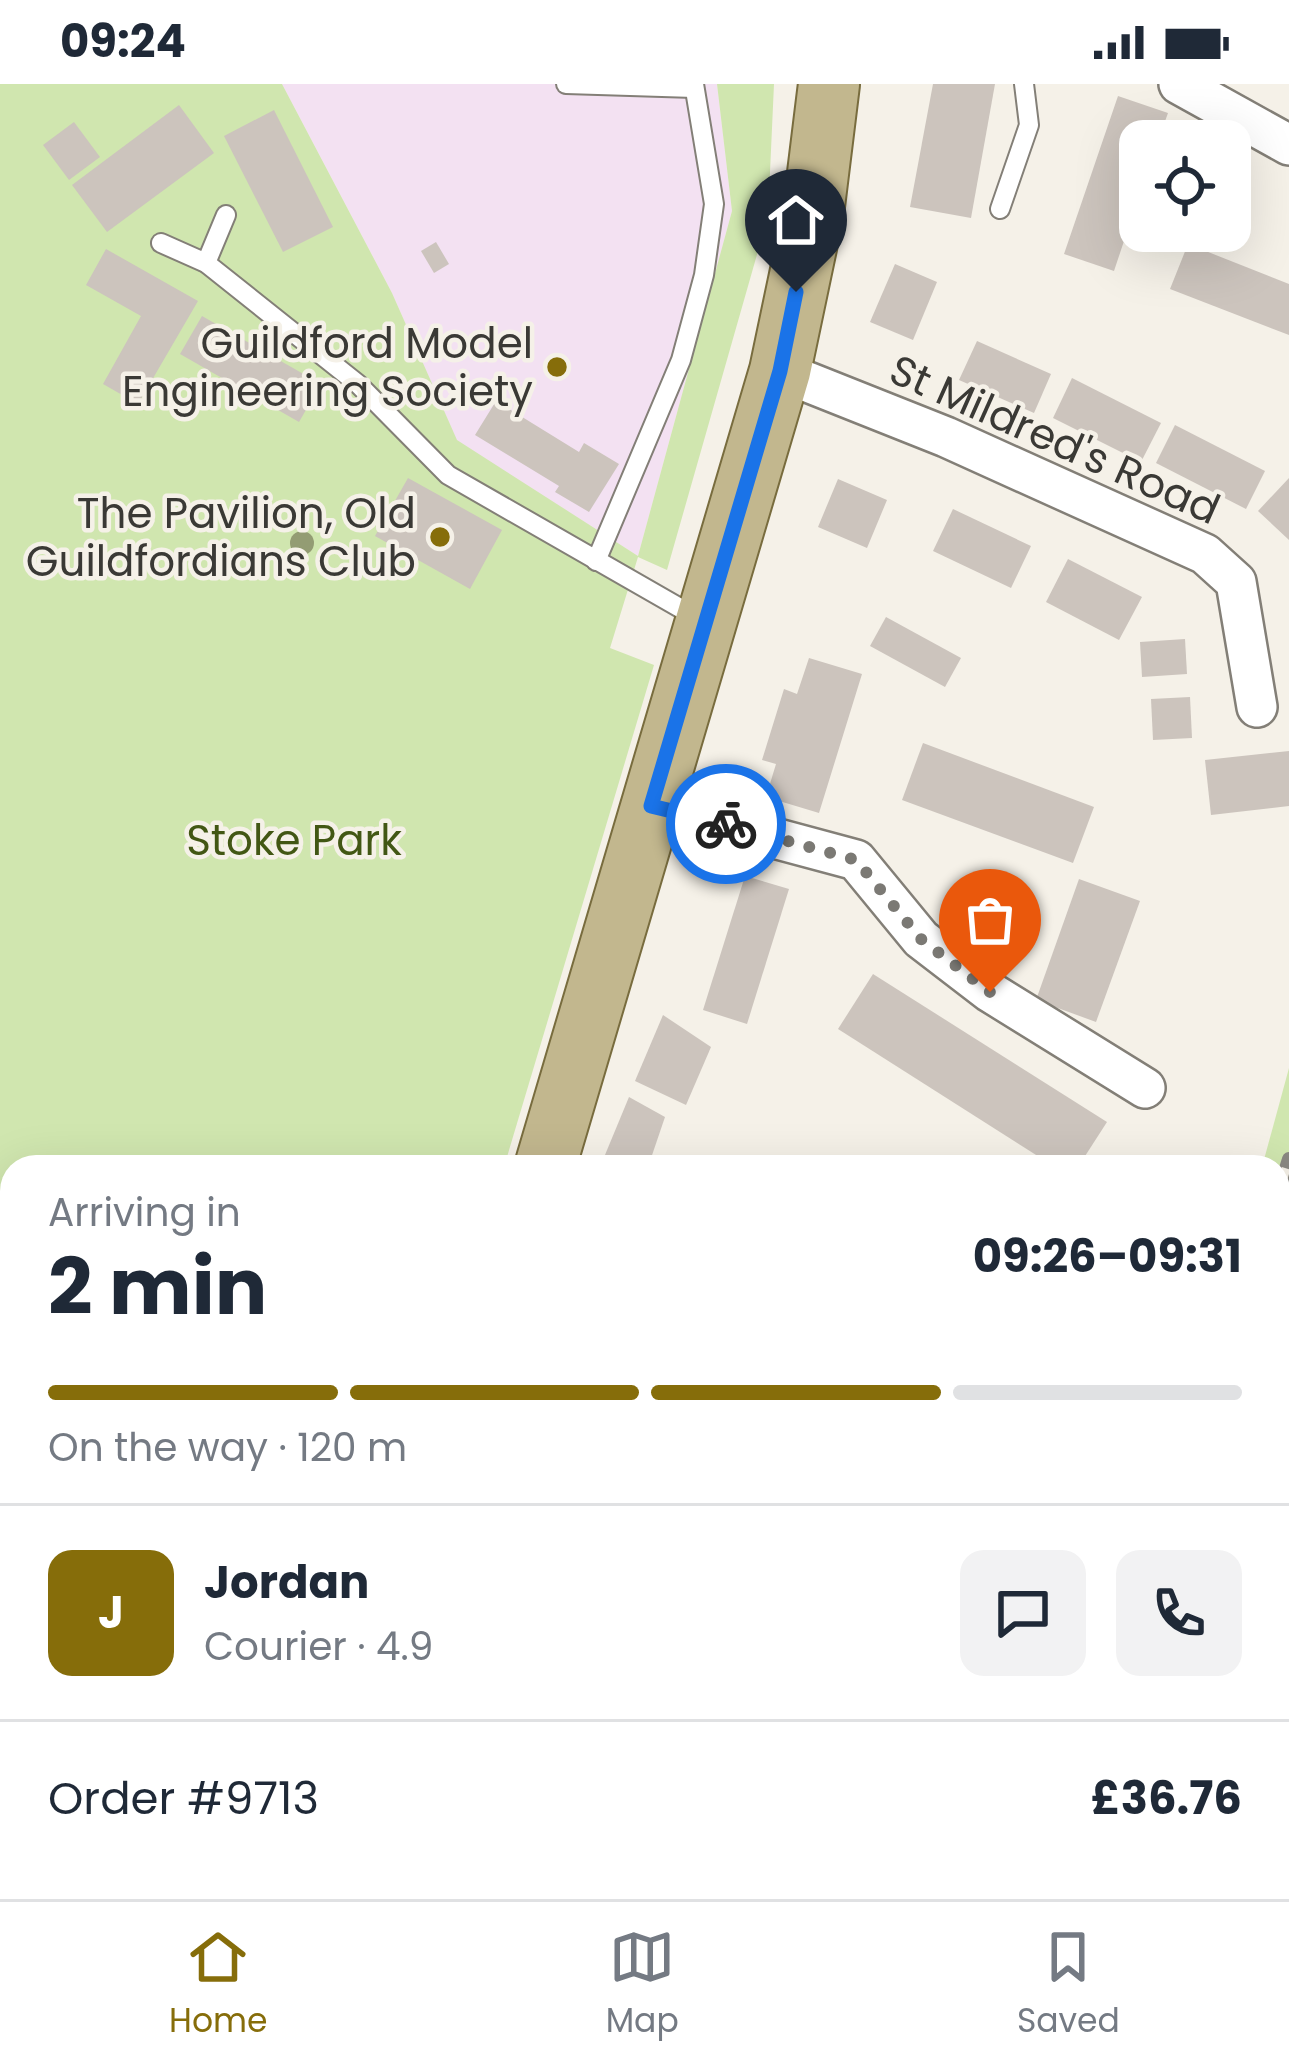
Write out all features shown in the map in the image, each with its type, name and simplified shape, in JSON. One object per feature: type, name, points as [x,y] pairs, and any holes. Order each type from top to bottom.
[{"type":"main road","points":[[549,1155],[780,371],[813,214],[829,84]]},
{"type":"street","points":[[1179,84],[1289,145]]},
{"type":"street","name":"St Mildred's Road","points":[[780,371],[946,437],[1205,554],[1236,582],[1257,707]]},
{"type":"street","points":[[651,806],[856,860],[921,939],[990,992],[1145,1088]]},
{"type":"lane","points":[[566,84],[694,86],[714,204],[704,275],[681,359],[596,561]]},
{"type":"lane","points":[[1000,209],[1029,125],[1024,84]]},
{"type":"lane","points":[[206,263],[226,215]]},
{"type":"lane","points":[[161,243],[206,263],[358,384],[448,475],[705,623]]},
{"type":"shaded area","name":"Guildford Model Engineering Society","points":[[282,84],[717,84],[732,211],[638,556],[457,441],[392,293]]},
{"type":"green space","name":"Stoke Park","points":[[0,84],[282,84],[392,293],[457,440],[638,556],[732,211],[717,84],[774,84],[768,216],[667,570],[638,557],[610,648],[654,665],[508,1155],[0,1155]]},
{"type":"green space","points":[[1289,1068],[1289,1155],[1265,1155]]},
{"type":"building","points":[[933,84],[995,84],[971,218],[910,207]]},
{"type":"building","points":[[1118,96],[1168,113],[1166,120],[1119,120],[1120,252],[1114,271],[1064,254]]},
{"type":"building","points":[[179,105],[214,153],[107,232],[72,185]]},
{"type":"building","points":[[274,110],[333,227],[283,252],[224,136]]},
{"type":"building","points":[[74,122],[100,157],[69,180],[43,145]]},
{"type":"building","points":[[436,242],[449,264],[434,273],[421,251]]},
{"type":"building","points":[[106,249],[198,301],[138,404],[103,384],[141,316],[86,285]]},
{"type":"building","points":[[1185,252],[1208,252],[1289,284],[1289,335],[1170,289]]},
{"type":"building","points":[[895,264],[937,282],[913,340],[870,322]]},
{"type":"building","points":[[202,316],[321,384],[299,422],[180,354]]},
{"type":"building","points":[[977,341],[1051,374],[1034,413],[959,380]]},
{"type":"building","points":[[1072,378],[1161,423],[1141,462],[1053,418]]},
{"type":"building","points":[[496,401],[579,452],[584,443],[619,464],[589,512],[555,492],[559,486],[475,435]]},
{"type":"building","points":[[1175,425],[1265,471],[1246,509],[1156,463]]},
{"type":"building","points":[[408,478],[502,530],[470,589],[375,536]]},
{"type":"building","points":[[1289,478],[1289,540],[1258,511]]},
{"type":"building","points":[[838,479],[887,500],[867,548],[818,527]]},
{"type":"building","points":[[953,509],[1031,546],[1011,588],[933,551]]},
{"type":"building","points":[[1068,559],[1142,597],[1119,640],[1046,602]]},
{"type":"building","points":[[886,617],[961,658],[945,687],[870,646]]},
{"type":"building","points":[[1185,639],[1187,674],[1142,677],[1140,642]]},
{"type":"building","points":[[809,658],[862,674],[819,813],[766,797],[776,764],[762,760],[784,689],[797,694]]},
{"type":"building","points":[[1190,697],[1192,738],[1153,740],[1151,699]]},
{"type":"building","points":[[923,743],[1094,807],[1073,863],[902,800]]},
{"type":"building","points":[[1289,751],[1289,806],[1211,815],[1205,760]]},
{"type":"building","points":[[745,876],[789,889],[747,1024],[703,1010]]},
{"type":"building","points":[[1079,879],[1140,901],[1096,1022],[1036,1000]]},
{"type":"building","points":[[873,974],[1107,1122],[1086,1155],[1036,1155],[838,1029]]},
{"type":"building","points":[[663,1015],[711,1047],[686,1105],[635,1081]]},
{"type":"building","points":[[629,1097],[665,1117],[652,1155],[605,1155]]},
{"type":"way so far","points":[[726,824],[856,860],[921,939],[990,992]]},
{"type":"place","name":"Guildford Model Engineering Society","points":[[557,367]]},
{"type":"place","name":"The Pavilion, Old Guildfordians Club","points":[[440,537]]},
{"type":"route","points":[[726,824],[651,806],[780,371],[796,292]]}]
